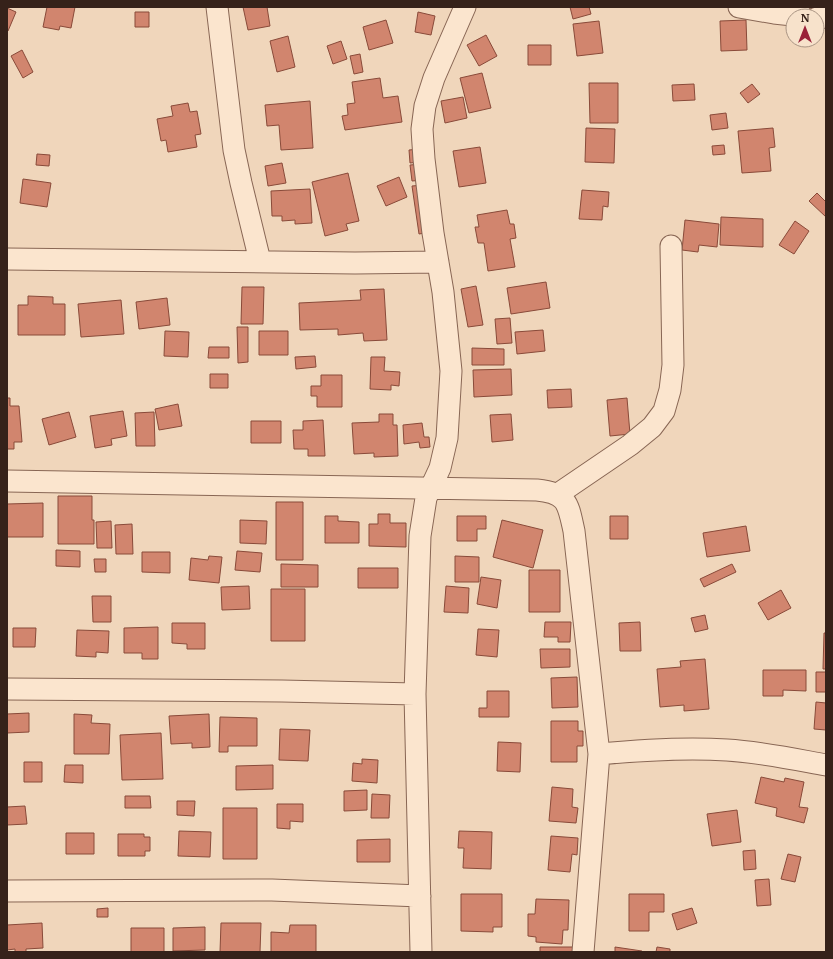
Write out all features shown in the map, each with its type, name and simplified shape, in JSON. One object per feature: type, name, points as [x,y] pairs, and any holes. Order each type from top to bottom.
[{"type":"street","points":[[217,7],[234,150],[260,261]]},
{"type":"street","points":[[421,952],[415,694],[420,536],[423,512],[430,489],[440,468],[447,438],[451,397],[449,339],[425,174],[422,129],[425,106],[434,78],[465,7]]},
{"type":"street","points":[[739,7],[785,14]]},
{"type":"street","points":[[558,494],[630,445],[652,427],[664,411],[670,390],[673,365],[671,246]]},
{"type":"street","points":[[7,259],[438,262]]},
{"type":"street","points":[[7,480],[537,490],[550,491],[558,494],[564,500],[569,509],[574,531],[599,754],[583,952]]},
{"type":"street","points":[[7,689],[282,691],[415,694]]},
{"type":"street","points":[[599,754],[672,750],[726,750],[760,753],[826,765]]},
{"type":"street","points":[[7,891],[272,890],[420,896]]},
{"type":"building","points":[[47,7],[75,7],[71,28],[60,26],[59,30],[43,27]]},
{"type":"building","points":[[243,7],[267,7],[270,26],[248,30]]},
{"type":"building","points":[[570,7],[589,7],[591,14],[573,19]]},
{"type":"building","points":[[7,8],[16,12],[8,31],[7,31]]},
{"type":"building","points":[[135,12],[149,12],[149,27],[135,27]]},
{"type":"building","points":[[418,12],[435,16],[431,35],[415,32]]},
{"type":"building","points":[[386,20],[393,43],[369,50],[363,27]]},
{"type":"building","points":[[746,20],[747,50],[721,51],[720,21]]},
{"type":"building","points":[[599,21],[603,53],[577,56],[573,24]]},
{"type":"building","points":[[486,35],[497,56],[479,66],[467,45]]},
{"type":"building","points":[[288,36],[295,67],[277,72],[270,41]]},
{"type":"building","points":[[341,41],[347,59],[333,64],[327,46]]},
{"type":"building","points":[[528,45],[551,45],[551,65],[528,65]]},
{"type":"building","points":[[22,50],[33,72],[23,78],[11,56]]},
{"type":"building","points":[[360,54],[363,72],[354,74],[350,56]]},
{"type":"building","points":[[482,73],[491,108],[469,113],[460,78]]},
{"type":"building","points":[[380,78],[383,98],[398,96],[402,122],[345,130],[342,116],[348,115],[347,104],[355,103],[352,82]]},
{"type":"building","points":[[589,83],[618,83],[618,123],[590,123]]},
{"type":"building","points":[[694,84],[695,100],[673,101],[672,85]]},
{"type":"building","points":[[752,84],[760,94],[748,103],[740,93]]},
{"type":"building","points":[[463,97],[467,118],[445,123],[441,101]]},
{"type":"building","points":[[310,101],[313,148],[281,150],[279,125],[267,126],[265,105]]},
{"type":"building","points":[[188,103],[190,112],[197,111],[201,134],[195,135],[197,147],[168,152],[166,140],[161,141],[157,119],[173,116],[171,106]]},
{"type":"building","points":[[726,113],[728,128],[712,130],[710,115]]},
{"type":"building","points":[[586,128],[615,129],[614,163],[585,162]]},
{"type":"building","points":[[773,128],[775,147],[769,148],[771,171],[742,173],[738,131]]},
{"type":"building","points":[[724,145],[725,154],[713,155],[712,146]]},
{"type":"building","points":[[480,147],[486,183],[459,187],[453,151]]},
{"type":"building","points":[[420,149],[421,162],[410,163],[409,150]]},
{"type":"building","points":[[37,154],[50,155],[49,166],[36,165]]},
{"type":"building","points":[[282,163],[286,183],[268,186],[265,166]]},
{"type":"building","points":[[422,164],[424,180],[412,181],[410,165]]},
{"type":"building","points":[[348,173],[359,221],[346,224],[348,230],[325,236],[312,182]]},
{"type":"building","points":[[399,177],[407,197],[386,206],[377,186]]},
{"type":"building","points":[[23,179],[51,183],[47,207],[20,203]]},
{"type":"building","points":[[424,185],[431,232],[419,234],[412,186]]},
{"type":"building","points":[[310,189],[312,223],[295,224],[295,220],[282,221],[282,216],[272,216],[271,191]]},
{"type":"building","points":[[582,190],[609,192],[608,207],[603,206],[602,220],[579,219]]},
{"type":"building","points":[[817,193],[826,202],[826,217],[809,201]]},
{"type":"building","points":[[507,210],[510,224],[514,224],[516,238],[510,239],[515,267],[488,271],[484,243],[478,243],[475,227],[479,227],[477,215]]},
{"type":"building","points":[[721,217],[763,219],[763,247],[720,245]]},
{"type":"building","points":[[685,220],[719,224],[717,247],[699,245],[698,252],[682,250]]},
{"type":"building","points":[[795,221],[809,231],[794,254],[779,245]]},
{"type":"building","points":[[546,282],[550,308],[511,314],[507,288]]},
{"type":"building","points":[[476,286],[483,325],[468,327],[461,289]]},
{"type":"building","points":[[242,287],[264,287],[263,324],[241,324]]},
{"type":"building","points":[[384,289],[387,340],[364,341],[363,333],[338,335],[338,329],[300,330],[299,303],[361,300],[360,290]]},
{"type":"building","points":[[28,296],[53,297],[53,304],[65,304],[65,335],[18,335],[18,305],[28,305]]},
{"type":"building","points":[[167,298],[170,325],[139,329],[136,302]]},
{"type":"building","points":[[121,300],[124,334],[81,337],[78,304]]},
{"type":"building","points":[[510,318],[512,343],[497,344],[495,319]]},
{"type":"building","points":[[237,327],[248,327],[248,362],[238,363]]},
{"type":"building","points":[[543,330],[545,351],[517,354],[515,332]]},
{"type":"building","points":[[165,331],[189,332],[188,357],[164,356]]},
{"type":"building","points":[[259,331],[288,331],[288,355],[259,355]]},
{"type":"building","points":[[209,347],[229,347],[229,358],[208,358]]},
{"type":"building","points":[[472,348],[504,349],[504,365],[472,365]]},
{"type":"building","points":[[315,356],[316,367],[296,369],[295,357]]},
{"type":"building","points":[[371,357],[385,357],[384,371],[400,372],[399,386],[391,385],[391,390],[370,389]]},
{"type":"building","points":[[511,369],[512,395],[474,397],[473,370]]},
{"type":"building","points":[[210,374],[228,374],[228,388],[210,388]]},
{"type":"building","points":[[321,375],[342,375],[342,407],[317,407],[317,396],[311,396],[311,386],[321,386]]},
{"type":"building","points":[[571,389],[572,407],[548,408],[547,390]]},
{"type":"building","points":[[7,398],[10,398],[10,406],[19,406],[22,442],[14,442],[14,449],[7,449]]},
{"type":"building","points":[[627,398],[630,434],[610,436],[607,400]]},
{"type":"building","points":[[178,404],[182,426],[159,430],[155,409]]},
{"type":"building","points":[[123,411],[127,436],[111,439],[112,445],[95,448],[90,416]]},
{"type":"building","points":[[69,412],[76,437],[49,445],[42,419]]},
{"type":"building","points":[[154,412],[155,446],[136,446],[135,413]]},
{"type":"building","points":[[379,414],[393,414],[393,425],[397,425],[398,456],[374,457],[374,453],[354,454],[352,423],[379,422]]},
{"type":"building","points":[[511,414],[513,440],[492,442],[490,415]]},
{"type":"building","points":[[323,420],[325,456],[308,456],[308,449],[294,449],[293,430],[303,430],[303,421]]},
{"type":"building","points":[[251,421],[281,421],[281,443],[251,443]]},
{"type":"building","points":[[422,423],[424,437],[429,437],[430,447],[420,448],[419,442],[404,444],[403,425]]},
{"type":"building","points":[[58,496],[92,496],[94,544],[58,544]]},
{"type":"building","points":[[276,502],[303,502],[303,560],[276,560]]},
{"type":"building","points":[[43,503],[43,537],[7,537],[7,504]]},
{"type":"building","points":[[378,514],[390,514],[390,523],[406,523],[406,547],[369,546],[369,524],[378,524]]},
{"type":"building","points":[[325,516],[338,516],[338,521],[359,522],[359,543],[325,543]]},
{"type":"building","points":[[457,516],[486,516],[486,529],[477,529],[477,541],[457,541]]},
{"type":"building","points":[[610,516],[628,516],[628,539],[610,539]]},
{"type":"building","points":[[240,520],[267,521],[266,544],[240,543]]},
{"type":"building","points":[[502,520],[543,530],[533,568],[493,557]]},
{"type":"building","points":[[111,521],[112,548],[97,548],[96,522]]},
{"type":"building","points":[[132,524],[133,554],[116,554],[115,525]]},
{"type":"building","points":[[746,526],[750,551],[707,557],[703,533]]},
{"type":"building","points":[[56,550],[80,551],[80,567],[56,566]]},
{"type":"building","points":[[237,551],[262,553],[260,572],[235,570]]},
{"type":"building","points":[[142,552],[170,552],[170,573],[142,572]]},
{"type":"building","points":[[209,556],[222,557],[219,583],[189,580],[191,558],[208,560]]},
{"type":"building","points":[[455,556],[479,557],[479,582],[455,582]]},
{"type":"building","points":[[94,559],[106,559],[106,572],[95,572]]},
{"type":"building","points":[[281,564],[318,565],[318,587],[281,587]]},
{"type":"building","points":[[732,564],[736,572],[704,587],[700,579]]},
{"type":"building","points":[[358,568],[398,568],[398,588],[358,588]]},
{"type":"building","points":[[529,570],[560,570],[560,612],[529,612]]},
{"type":"building","points":[[481,577],[501,580],[497,608],[477,604]]},
{"type":"building","points":[[249,586],[250,609],[222,610],[221,587]]},
{"type":"building","points":[[446,586],[469,588],[468,613],[444,612]]},
{"type":"building","points":[[271,589],[305,589],[305,641],[271,641]]},
{"type":"building","points":[[781,590],[791,608],[768,620],[758,603]]},
{"type":"building","points":[[92,596],[111,596],[111,622],[93,622]]},
{"type":"building","points":[[705,615],[708,629],[695,632],[691,618]]},
{"type":"building","points":[[545,622],[571,622],[570,642],[558,642],[558,637],[544,637]]},
{"type":"building","points":[[640,622],[641,651],[620,651],[619,623]]},
{"type":"building","points":[[172,623],[205,623],[205,649],[187,649],[187,644],[172,643]]},
{"type":"building","points":[[158,627],[158,659],[142,659],[142,653],[124,653],[124,628]]},
{"type":"building","points":[[13,628],[36,628],[35,647],[13,647]]},
{"type":"building","points":[[478,629],[499,630],[497,657],[476,655]]},
{"type":"building","points":[[77,630],[109,631],[108,653],[96,652],[96,657],[76,656]]},
{"type":"building","points":[[824,633],[826,633],[826,669],[823,669]]},
{"type":"building","points":[[540,649],[570,649],[570,667],[541,668]]},
{"type":"building","points":[[705,659],[709,709],[684,711],[684,705],[660,707],[657,669],[681,667],[680,661]]},
{"type":"building","points":[[763,670],[806,670],[806,691],[783,690],[783,696],[763,696]]},
{"type":"building","points":[[816,672],[826,672],[826,692],[816,692]]},
{"type":"building","points":[[577,677],[578,707],[552,708],[551,678]]},
{"type":"building","points":[[487,691],[509,691],[509,717],[479,717],[479,708],[487,708]]},
{"type":"building","points":[[816,702],[826,703],[826,730],[814,729]]},
{"type":"building","points":[[29,713],[29,732],[7,733],[7,714]]},
{"type":"building","points":[[74,714],[92,715],[91,723],[110,724],[109,754],[74,754]]},
{"type":"building","points":[[209,714],[210,747],[192,748],[192,743],[171,744],[169,716]]},
{"type":"building","points":[[220,717],[257,718],[257,746],[228,746],[228,752],[219,752]]},
{"type":"building","points":[[551,721],[578,721],[578,731],[583,731],[583,746],[577,746],[577,762],[551,762]]},
{"type":"building","points":[[280,729],[310,730],[308,761],[279,760]]},
{"type":"building","points":[[161,733],[163,779],[122,780],[120,735]]},
{"type":"building","points":[[498,742],[521,743],[520,772],[497,771]]},
{"type":"building","points":[[362,759],[378,760],[377,783],[352,781],[353,763],[362,764]]},
{"type":"building","points":[[24,762],[42,762],[42,782],[24,782]]},
{"type":"building","points":[[65,765],[83,765],[83,783],[64,782]]},
{"type":"building","points":[[273,765],[273,789],[236,790],[236,766]]},
{"type":"building","points":[[761,777],[784,782],[785,778],[804,782],[799,807],[808,808],[804,823],[776,816],[777,808],[755,803]]},
{"type":"building","points":[[552,787],[573,789],[572,807],[578,808],[576,823],[549,821]]},
{"type":"building","points":[[367,790],[367,810],[344,811],[344,791]]},
{"type":"building","points":[[372,794],[390,795],[389,818],[371,818]]},
{"type":"building","points":[[125,796],[150,796],[151,808],[125,808]]},
{"type":"building","points":[[177,801],[195,801],[194,816],[177,815]]},
{"type":"building","points":[[277,804],[303,804],[303,822],[290,821],[290,829],[277,828]]},
{"type":"building","points":[[25,806],[27,824],[7,825],[7,807]]},
{"type":"building","points":[[223,808],[257,808],[257,859],[223,859]]},
{"type":"building","points":[[737,810],[741,842],[712,846],[707,814]]},
{"type":"building","points":[[179,831],[211,832],[210,857],[178,856]]},
{"type":"building","points":[[459,831],[492,832],[491,869],[463,868],[464,848],[458,848]]},
{"type":"building","points":[[66,833],[94,833],[94,854],[66,854]]},
{"type":"building","points":[[118,834],[144,834],[144,837],[150,837],[150,851],[145,851],[145,856],[118,856]]},
{"type":"building","points":[[551,836],[578,838],[577,855],[572,854],[570,872],[548,870]]},
{"type":"building","points":[[390,839],[390,862],[357,862],[357,840]]},
{"type":"building","points":[[755,850],[756,869],[744,870],[743,851]]},
{"type":"building","points":[[788,854],[801,857],[795,882],[781,879]]},
{"type":"building","points":[[769,879],[771,905],[757,906],[755,880]]},
{"type":"building","points":[[461,894],[502,894],[502,927],[493,927],[493,932],[461,931]]},
{"type":"building","points":[[629,894],[664,894],[664,912],[649,912],[649,931],[629,931]]},
{"type":"building","points":[[536,899],[569,900],[568,930],[563,930],[562,944],[536,942],[536,937],[528,936],[528,914],[535,914]]},
{"type":"building","points":[[108,908],[108,917],[97,917],[97,909]]},
{"type":"building","points":[[692,908],[697,923],[677,930],[672,914]]},
{"type":"building","points":[[42,923],[43,948],[26,949],[26,952],[15,952],[15,949],[7,950],[7,925]]},
{"type":"building","points":[[221,923],[261,923],[260,952],[220,952]]},
{"type":"building","points":[[290,925],[316,925],[316,952],[271,952],[271,932],[289,933]]},
{"type":"building","points":[[205,927],[205,950],[173,951],[173,928]]},
{"type":"building","points":[[131,928],[164,928],[164,952],[131,952]]},
{"type":"building","points":[[540,947],[573,947],[573,952],[540,952]]},
{"type":"building","points":[[615,947],[642,951],[642,952],[615,952]]},
{"type":"building","points":[[657,947],[670,949],[670,952],[656,952]]}]
